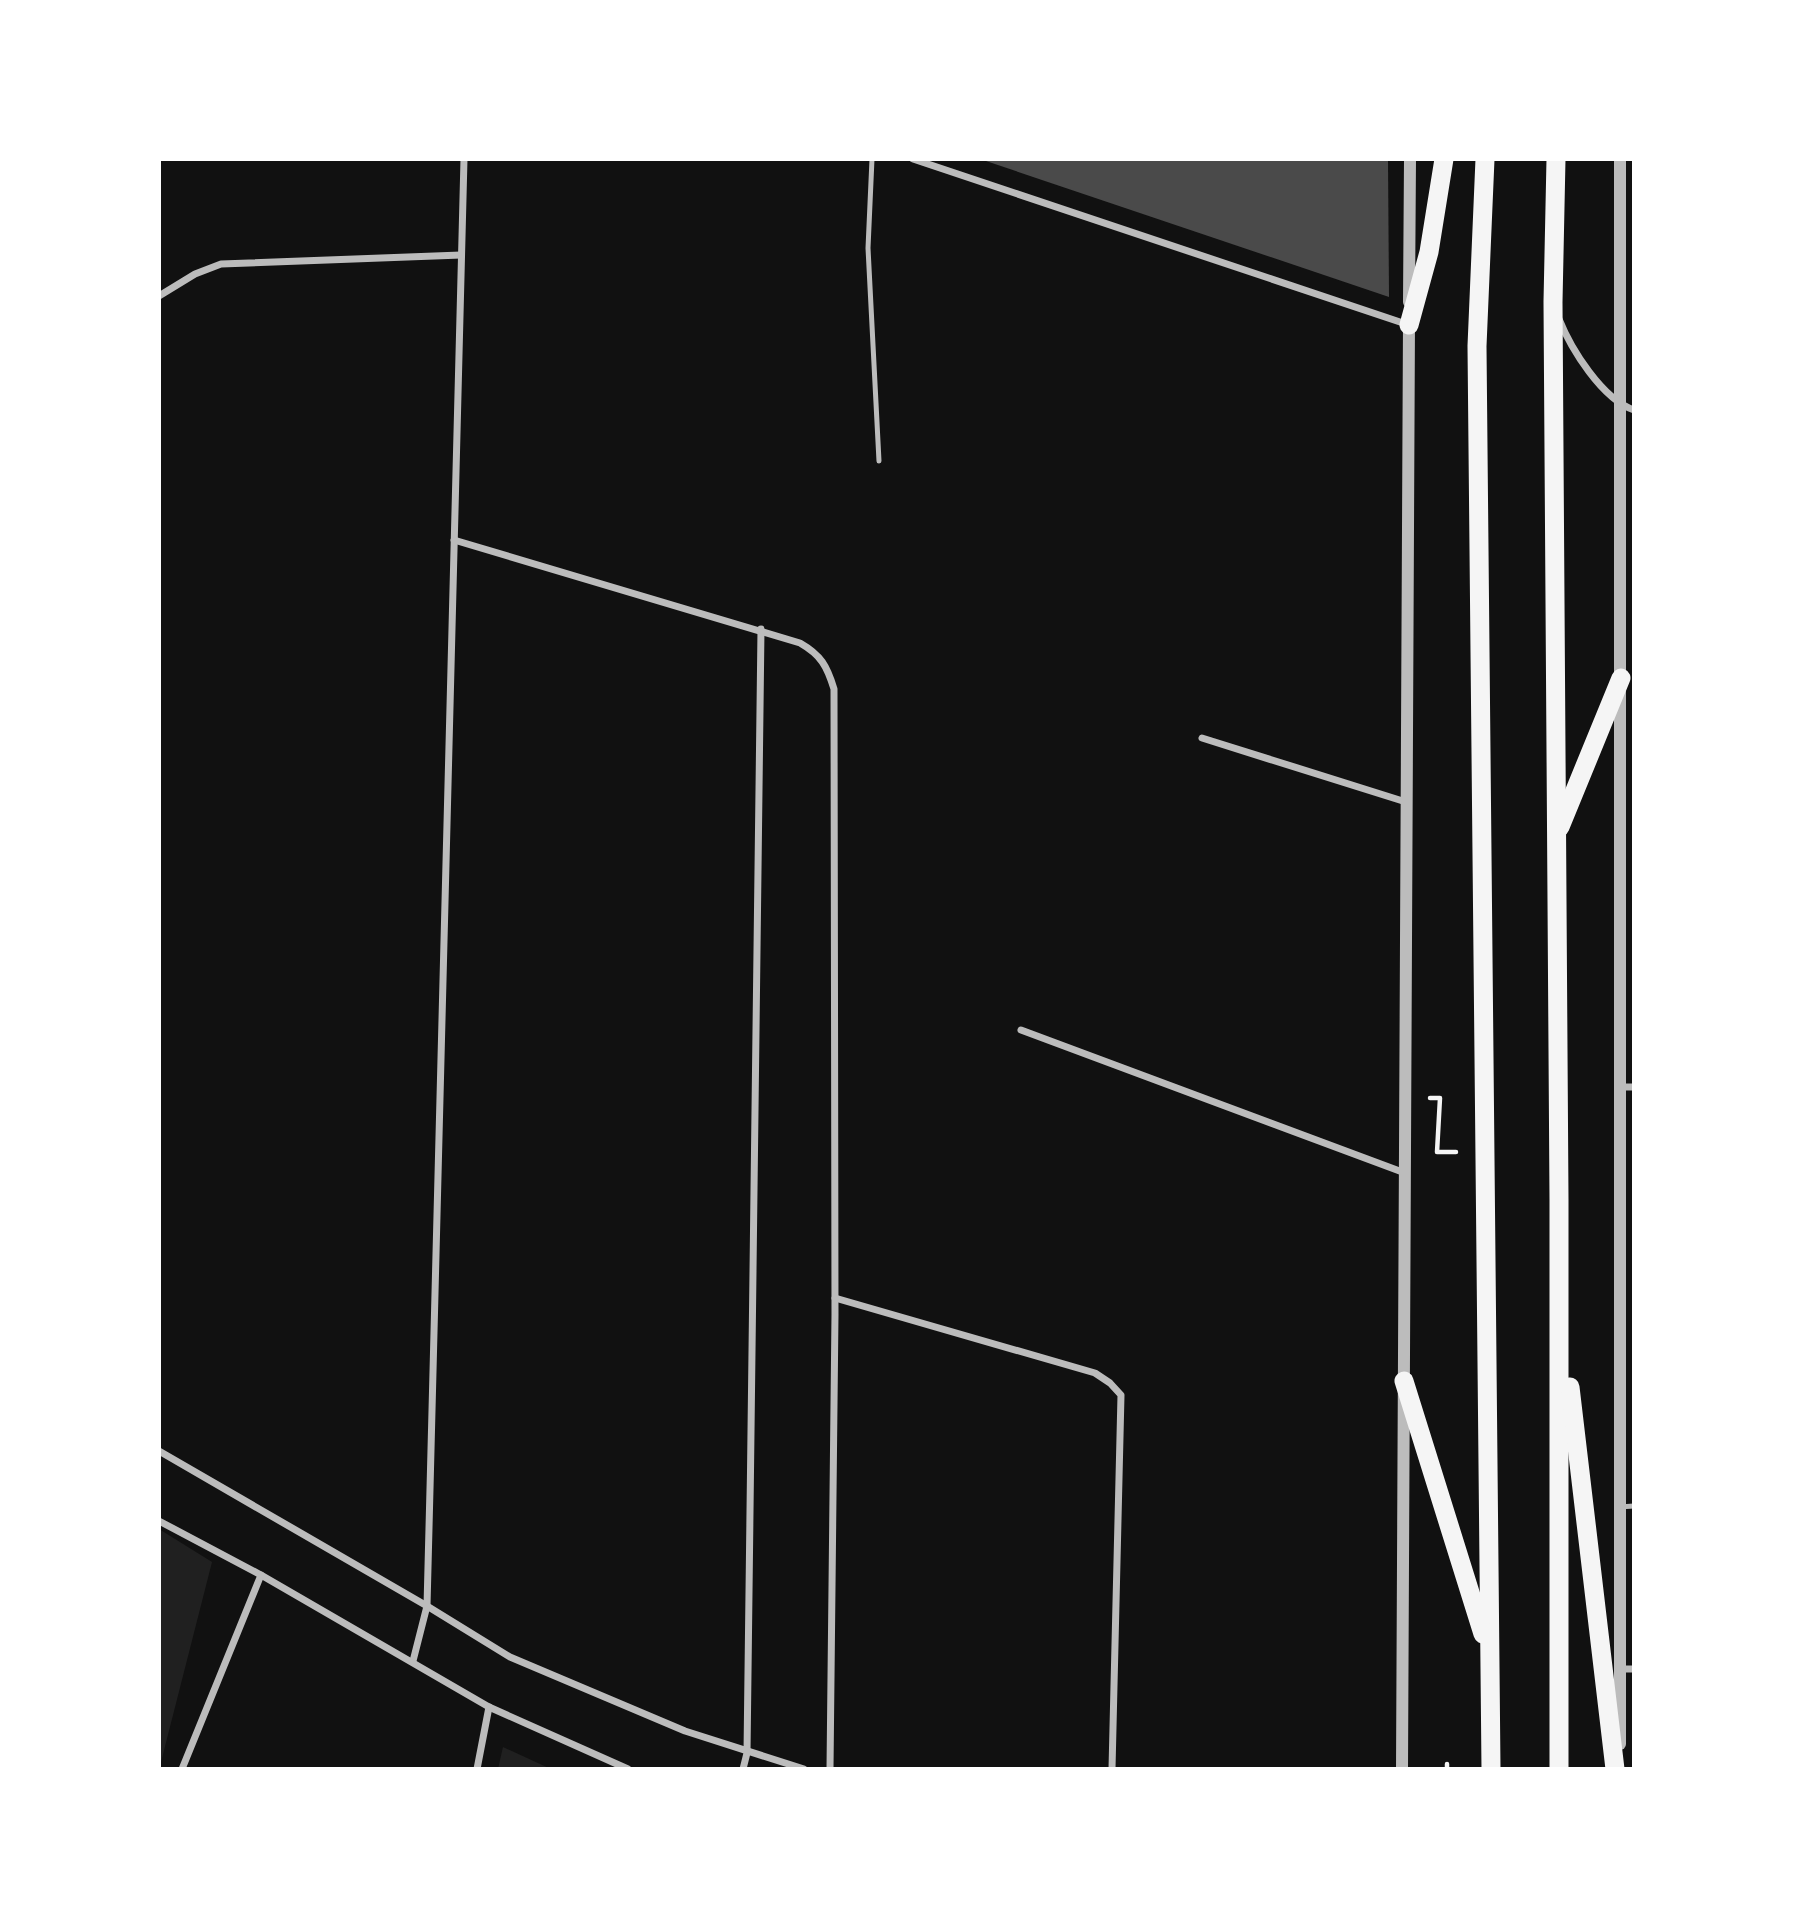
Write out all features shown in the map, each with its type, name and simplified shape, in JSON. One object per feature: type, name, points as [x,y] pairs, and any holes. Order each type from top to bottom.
[{"type":"highway","points":[[1409,325],[1429,252],[1444,159]]},
{"type":"highway","points":[[1485,159],[1476,346],[1491,1769]]},
{"type":"highway","points":[[1556,159],[1553,302],[1560,1300],[1559,1769]]},
{"type":"highway","points":[[1556,838],[1621,678]]},
{"type":"highway","points":[[1560,1300],[1618,1769]]},
{"type":"highway","points":[[1404,1381],[1490,1656]]},
{"type":"street","points":[[413,1661],[427,1606],[464,159]]},
{"type":"street","points":[[913,159],[1409,325]]},
{"type":"street","points":[[1402,1769],[1410,159]]},
{"type":"street","points":[[1618,1769],[1620,159]]},
{"type":"street","points":[[159,296],[195,274],[221,264],[461,255]]},
{"type":"street","points":[[1553,302],[1576,352],[1621,405],[1634,410]]},
{"type":"street","points":[[454,540],[761,629],[800,643],[817,653],[827,667],[834,689],[835,1298],[830,1769]]},
{"type":"street","points":[[743,1769],[747,1753],[761,629]]},
{"type":"street","points":[[1202,738],[1406,802]]},
{"type":"street","points":[[1021,1030],[1405,1173]]},
{"type":"street","points":[[1618,1087],[1634,1087]]},
{"type":"street","points":[[835,1298],[1096,1373],[1121,1395],[1112,1769]]},
{"type":"street","points":[[159,1451],[510,1657],[685,1731],[804,1769]]},
{"type":"street","points":[[159,1521],[261,1575],[489,1707],[628,1769]]},
{"type":"street","points":[[182,1769],[261,1575]]},
{"type":"street","points":[[1619,1669],[1634,1669]]},
{"type":"street","points":[[477,1769],[489,1707]]},
{"type":"lane","points":[[872,159],[868,248],[879,461]]},
{"type":"lane","points":[[1619,1507],[1634,1506]]},
{"type":"path","points":[[1440,1098],[1437,1152],[1464,1152]]},
{"type":"shaded area","points":[[159,1529],[212,1562],[161,1762],[159,1761]]},
{"type":"shaded area","points":[[503,1747],[551,1769],[498,1769]]},
{"type":"building","points":[[983,159],[1388,159],[1389,297],[983,160]]}]
